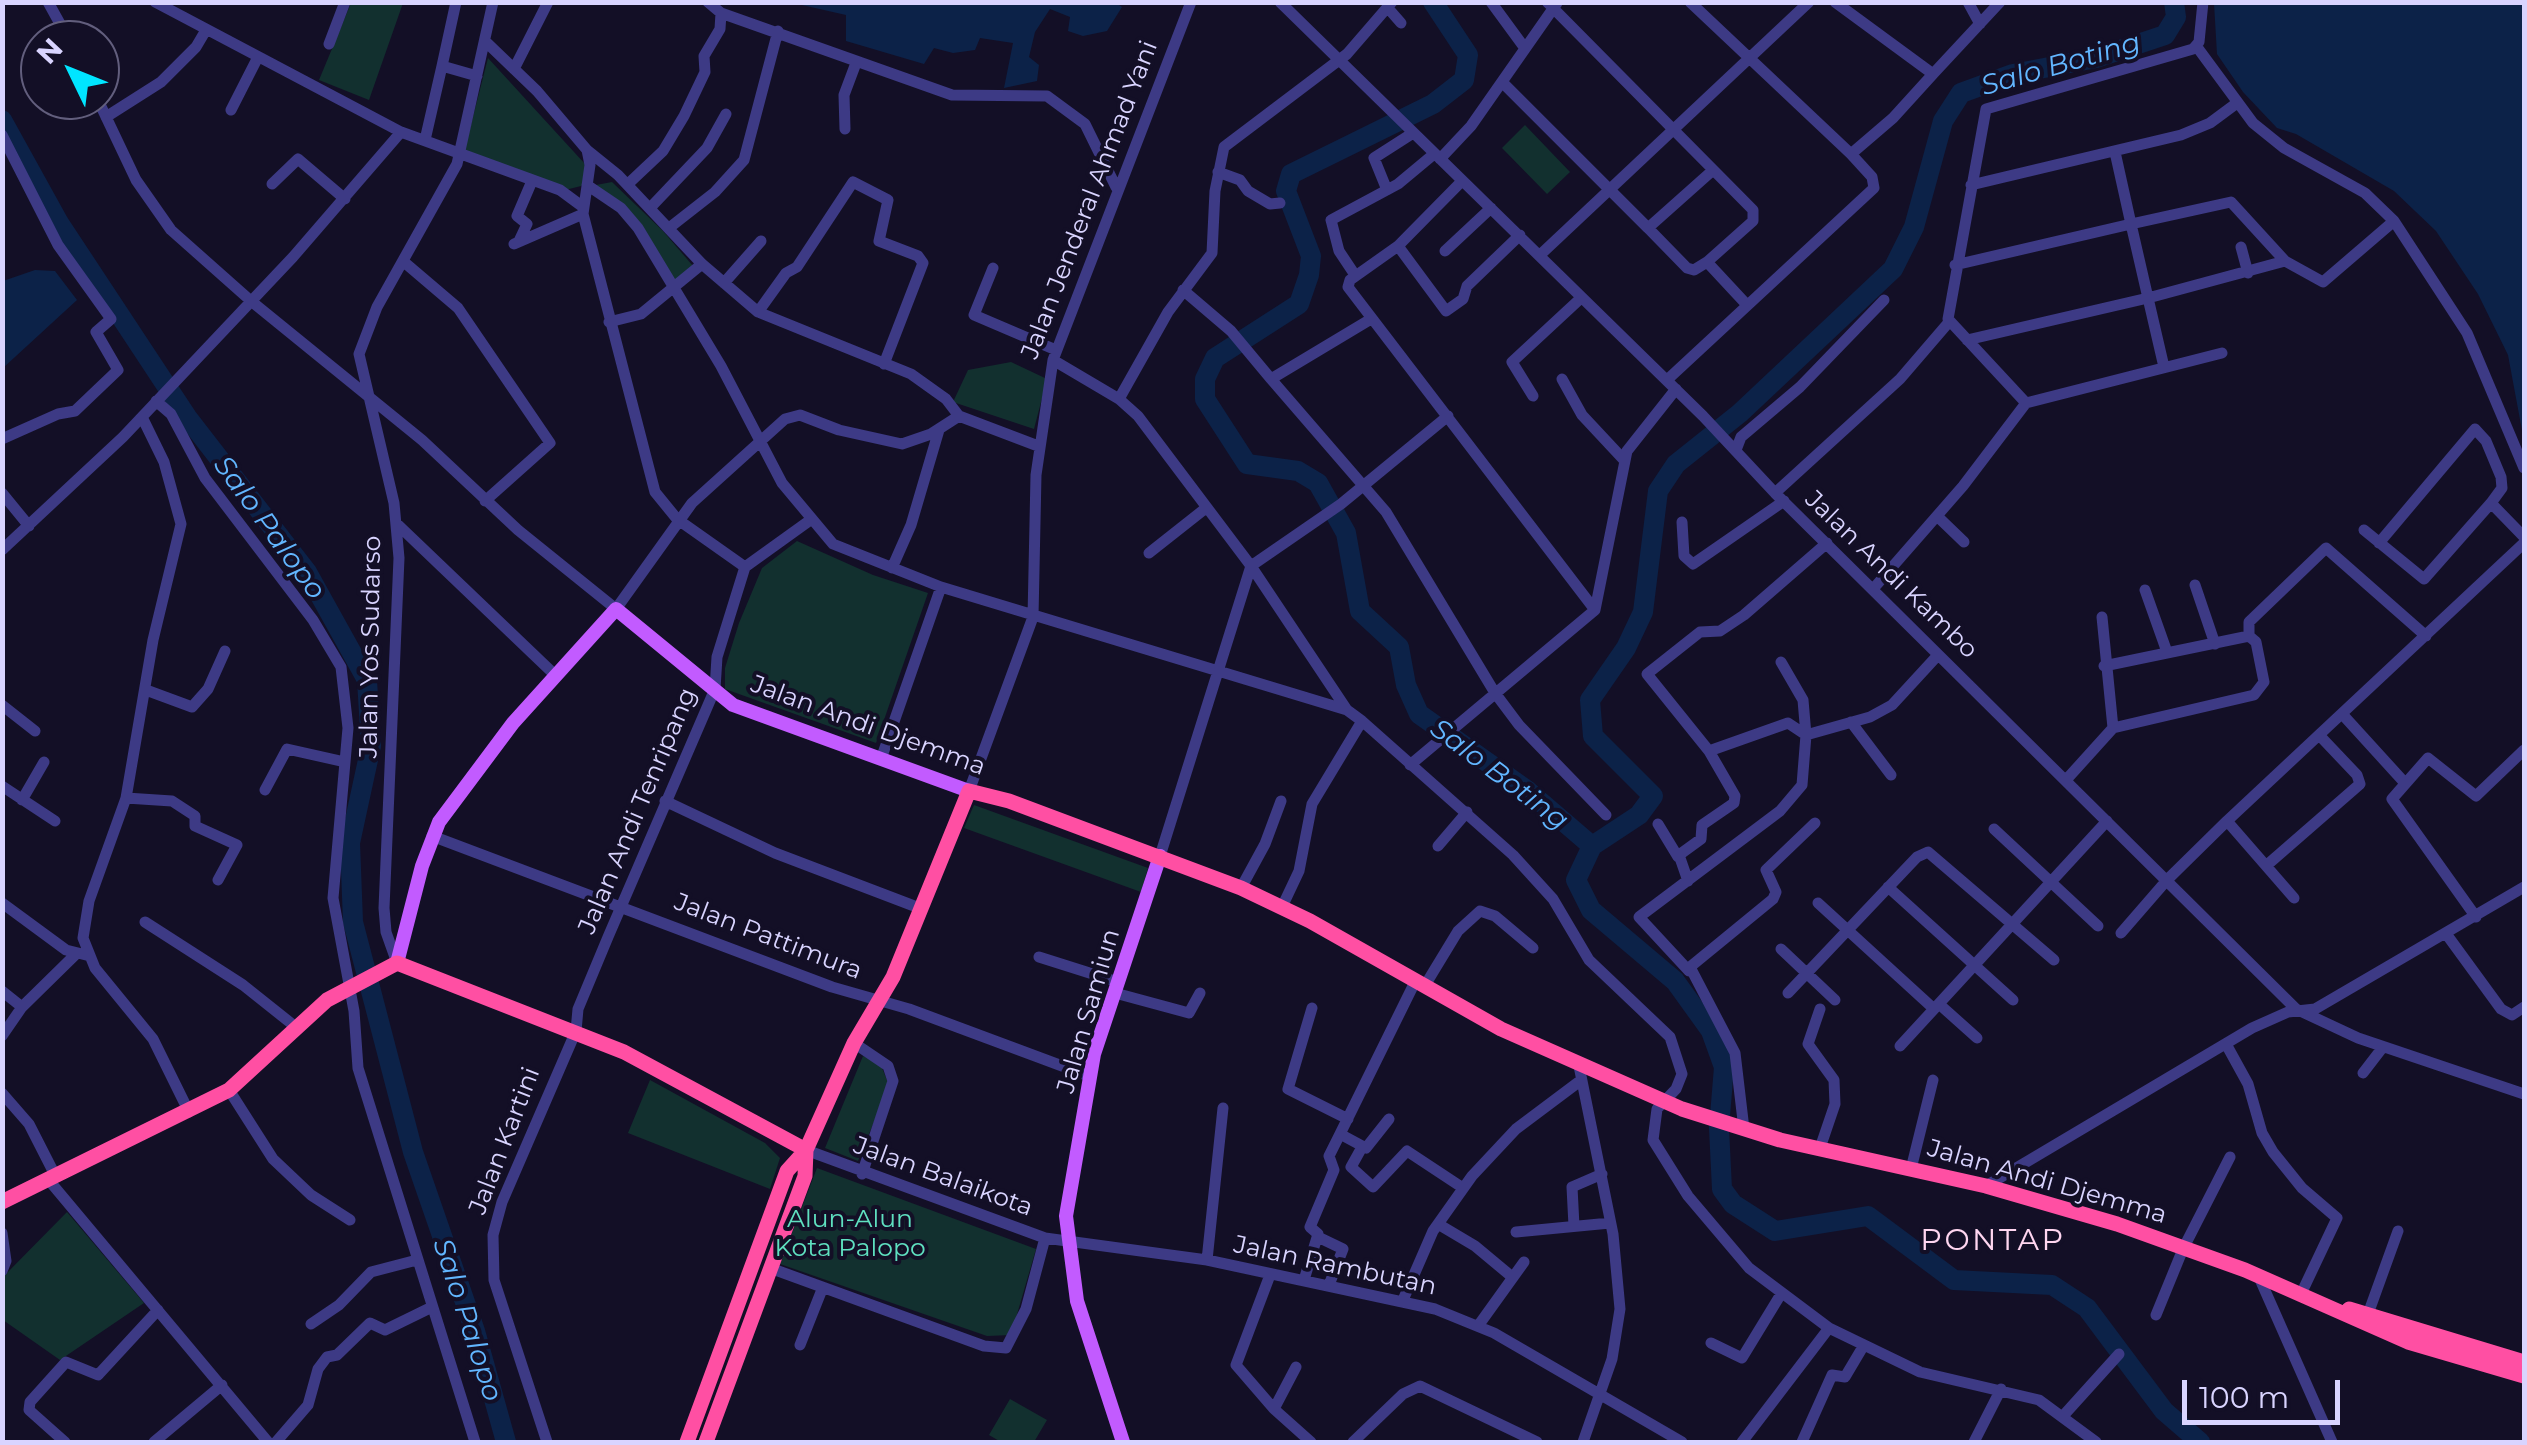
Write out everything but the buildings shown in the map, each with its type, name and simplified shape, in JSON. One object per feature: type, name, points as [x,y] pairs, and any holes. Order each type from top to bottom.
[{"type":"highway","name":"Jalan Andi Djemma","points":[[970,791],[1160,856],[1282,907],[1580,1074],[1738,1128],[1986,1186],[2107,1221],[2524,1376]]},
{"type":"highway","name":"Jalan Jenderal Ahmad Yani","points":[[708,1436],[788,1171],[806,1150],[854,1043],[893,977],[970,791]]},
{"type":"highway","points":[[2,1202],[229,1090],[327,1000],[392,967],[576,1031],[688,1084],[806,1150]]},
{"type":"highway","name":"Jalan Jenderal Ahmad Yani","points":[[687,1442],[770,1268],[807,1168],[806,1150]]},
{"type":"highway","name":"Jalan Andi Djemma","points":[[2330,1306],[2368,1314],[2410,1336],[2524,1362]]},
{"type":"highway","points":[[694,1422],[708,1436]]},
{"type":"main road","points":[[392,967],[432,836],[470,776],[616,608]]},
{"type":"main road","name":"Jalan Andi Djemma","points":[[616,608],[733,705],[970,791]]},
{"type":"main road","name":"Jalan Samiun","points":[[1123,1442],[1077,1301],[1066,1216],[1089,1076],[1160,856]]},
{"type":"street","points":[[155,2],[402,132],[566,192],[583,211]]},
{"type":"street","points":[[329,44],[345,2]]},
{"type":"street","points":[[425,140],[456,2]]},
{"type":"street","name":"Jalan Yos Sudarso","points":[[392,967],[384,908],[400,584],[396,522],[360,366],[361,344],[459,156],[493,2]]},
{"type":"street","points":[[514,68],[548,2]]},
{"type":"street","points":[[708,2],[721,13],[952,94],[1047,96],[1085,124],[1116,188]]},
{"type":"street","name":"Jalan Jenderal Ahmad Yani","points":[[970,791],[1033,617],[1038,446],[1055,355],[1116,188],[1191,2]]},
{"type":"street","name":"Jalan Andi Kambo","points":[[1280,2],[1703,416],[1780,498],[2296,1010],[2384,1046],[2524,1094]]},
{"type":"street","points":[[1491,2],[1524,46]]},
{"type":"street","points":[[1410,765],[1595,610],[1630,446],[1671,385],[1747,306],[1874,188],[1872,177],[1851,154],[1690,2]]},
{"type":"street","points":[[1540,255],[1809,2]]},
{"type":"street","points":[[1834,2],[1932,74]]},
{"type":"street","points":[[1968,2],[1980,24]]},
{"type":"street","points":[[1851,154],[1893,118],[2000,2]]},
{"type":"street","points":[[2202,2],[2196,47],[2237,104],[2284,148],[2365,193],[2394,221],[2466,334],[2524,468]]},
{"type":"street","points":[[1355,276],[1339,251],[1331,220],[1387,190],[1437,156],[1503,82],[1552,4],[1755,214],[1746,229],[1708,262],[1694,270],[1687,268],[1503,82]]},
{"type":"street","points":[[1119,399],[1184,290],[1212,253],[1218,172],[1228,142],[1338,61],[1377,24],[1390,5],[1401,23]]},
{"type":"street","points":[[628,184],[663,151],[684,116],[705,72],[704,56],[720,29],[721,13]]},
{"type":"street","points":[[120,108],[161,82],[196,47],[206,30]]},
{"type":"street","points":[[669,228],[715,192],[744,160],[778,31]]},
{"type":"street","points":[[485,41],[587,150],[628,184],[702,264],[758,312],[922,381],[959,416],[1038,446]]},
{"type":"street","points":[[1682,522],[1684,556],[1692,564],[1780,498],[1891,388],[1949,322],[1980,124],[1992,104],[2196,47]]},
{"type":"street","points":[[231,110],[258,57]]},
{"type":"street","points":[[845,130],[844,95],[856,63]]},
{"type":"street","points":[[442,66],[477,76]]},
{"type":"street","points":[[1970,185],[2196,130],[2237,104]]},
{"type":"street","points":[[650,208],[707,148],[726,114]]},
{"type":"street","name":"Jalan Andi Djemma","points":[[108,120],[151,207],[250,301],[367,393],[485,500],[616,608]]},
{"type":"street","points":[[5,541],[29,526],[142,417],[345,199],[402,132]]},
{"type":"street","points":[[1387,190],[1374,158],[1412,132]]},
{"type":"street","points":[[2,135],[58,245],[110,319],[96,332],[118,370],[75,412],[58,414],[2,439]]},
{"type":"street","points":[[587,150],[590,165],[583,211],[650,478],[662,504],[676,520],[745,567],[810,520]]},
{"type":"street","points":[[2115,152],[2164,367]]},
{"type":"street","points":[[272,184],[294,158],[345,199]]},
{"type":"street","points":[[1218,172],[1240,180],[1248,191],[1270,204],[1280,203]]},
{"type":"street","points":[[1648,228],[1712,172]]},
{"type":"street","points":[[602,192],[617,174]]},
{"type":"street","points":[[532,181],[517,216],[527,224],[516,244],[583,211]]},
{"type":"street","points":[[1462,181],[1398,246],[1355,276],[1348,287],[1595,610]]},
{"type":"street","points":[[758,312],[786,273],[796,267],[854,182],[889,202],[878,242],[918,256],[923,263],[884,364]]},
{"type":"street","points":[[586,185],[602,192],[638,228],[758,439],[810,520],[833,544],[942,587],[1033,617],[1347,710]]},
{"type":"street","points":[[1955,265],[2231,202],[2285,261],[2323,282],[2394,221]]},
{"type":"street","points":[[1444,251],[1491,208]]},
{"type":"street","points":[[1398,246],[1446,311],[1463,299],[1467,286],[1520,235]]},
{"type":"street","points":[[724,283],[761,242]]},
{"type":"street","points":[[2241,247],[2248,273]]},
{"type":"street","points":[[1967,340],[2285,261]]},
{"type":"street","points":[[404,262],[458,308],[550,443],[485,500]]},
{"type":"street","points":[[1708,262],[1747,306]]},
{"type":"street","points":[[610,322],[641,314],[702,264]]},
{"type":"street","points":[[993,268],[973,314],[1055,355],[1119,399],[1145,424],[1251,566],[1347,710],[1467,812],[1546,890],[1589,960],[1670,1037],[1682,1074],[1663,1102],[1652,1129],[1660,1156],[1734,1252],[1781,1294],[1829,1328],[1920,1372],[2039,1400],[2096,1442]]},
{"type":"street","points":[[1184,290],[1232,331],[1364,484],[1407,542],[1494,694],[1539,748],[1606,815]]},
{"type":"street","points":[[1534,396],[1512,362],[1581,298]]},
{"type":"street","points":[[1733,447],[1800,387],[1884,300]]},
{"type":"street","points":[[1271,379],[1372,319]]},
{"type":"street","points":[[1949,322],[2026,403]]},
{"type":"street","points":[[1873,589],[1937,516],[2026,403],[2222,353]]},
{"type":"street","points":[[1562,379],[1582,415],[1624,460]]},
{"type":"street","points":[[158,399],[171,414],[213,489],[336,654],[347,705],[333,898],[350,988],[358,1068],[475,1442]]},
{"type":"street","points":[[616,608],[676,520],[758,439],[794,414],[902,444],[939,430],[959,416]]},
{"type":"street","points":[[1160,856],[1251,566],[1330,513],[1448,416]]},
{"type":"street","points":[[2,1036],[22,1007],[81,955],[89,901],[126,798],[181,524],[164,462],[142,417]]},
{"type":"street","points":[[2364,530],[2379,543],[2427,579],[2502,488],[2486,440],[2475,429],[2379,543]]},
{"type":"street","points":[[892,568],[911,525],[939,430]]},
{"type":"street","points":[[2,493],[29,526]]},
{"type":"street","points":[[2121,933],[2166,880],[2524,540],[2491,503]]},
{"type":"street","points":[[1149,554],[1206,508]]},
{"type":"street","points":[[1937,516],[1964,542]]},
{"type":"street","points":[[396,522],[555,675]]},
{"type":"street","points":[[1678,857],[1702,837],[1704,822],[1735,800],[1709,751],[1647,674],[1700,632],[1720,631],[1744,615],[1827,542]]},
{"type":"street","points":[[2066,780],[2113,728],[2259,692],[2264,682],[2256,642],[2250,636],[2250,622],[2326,548],[2426,636]]},
{"type":"street","name":"Jalan Andi Tenripang","points":[[576,1031],[578,1008],[715,690],[717,657],[745,567]]},
{"type":"street","points":[[2194,584],[2215,644]]},
{"type":"street","points":[[881,759],[942,587]]},
{"type":"street","points":[[2145,590],[2166,652]]},
{"type":"street","points":[[2102,617],[2113,728]]},
{"type":"street","points":[[2104,666],[2250,636]]},
{"type":"street","points":[[146,690],[192,708],[208,690],[224,651]]},
{"type":"street","points":[[1806,735],[1892,705],[1938,655]]},
{"type":"street","points":[[1738,1128],[1736,1053],[1713,1004],[1689,971],[1638,919],[1770,820],[1798,792],[1804,779],[1803,700],[1781,662]]},
{"type":"street","points":[[2,705],[35,731]]},
{"type":"street","points":[[2343,714],[2404,782]]},
{"type":"street","points":[[1282,907],[1299,871],[1312,804],[1362,721]]},
{"type":"street","points":[[1851,722],[1892,775]]},
{"type":"street","points":[[1709,751],[1783,724],[1793,724],[1806,735]]},
{"type":"street","points":[[2267,865],[2360,784],[2358,775],[2320,736]]},
{"type":"street","points":[[265,790],[287,748],[345,762]]},
{"type":"street","points":[[2476,917],[2392,799],[2431,757],[2476,796],[2524,750]]},
{"type":"street","points":[[22,800],[44,762]]},
{"type":"street","points":[[2,786],[55,821]]},
{"type":"street","points":[[126,798],[172,801],[194,816],[194,826],[236,845],[218,880]]},
{"type":"street","points":[[666,801],[760,846],[922,909]]},
{"type":"street","points":[[1241,888],[1265,844],[1281,801]]},
{"type":"street","points":[[1438,846],[1467,812]]},
{"type":"street","points":[[2227,821],[2294,898]]},
{"type":"street","points":[[1900,1046],[2108,822]]},
{"type":"street","points":[[1689,971],[1694,960],[1773,899],[1776,892],[1766,870],[1815,823]]},
{"type":"street","points":[[1658,824],[1688,881]]},
{"type":"street","points":[[1994,829],[2098,926]]},
{"type":"street","name":"Jalan Pattimura","points":[[432,836],[876,1002],[909,1008],[1089,1076]]},
{"type":"street","points":[[1788,994],[1888,887],[1928,852],[2054,960]]},
{"type":"street","points":[[1888,887],[2013,1000]]},
{"type":"street","points":[[1986,1186],[2226,1044],[2296,1010],[2315,1009],[2524,887]]},
{"type":"street","points":[[2,902],[81,955],[154,1039],[188,1112]]},
{"type":"street","points":[[1818,903],[1977,1038]]},
{"type":"street","points":[[1329,1285],[1344,1249],[1318,1236],[1310,1227],[1334,1170],[1329,1156],[1419,984],[1458,931],[1480,911],[1495,916],[1532,948]]},
{"type":"street","points":[[145,922],[242,985],[298,1028]]},
{"type":"street","points":[[2446,935],[2501,1009],[2512,1015],[2524,1007]]},
{"type":"street","points":[[1781,949],[1835,1000]]},
{"type":"street","points":[[1038,957],[1189,1013],[1200,992]]},
{"type":"street","points":[[2,991],[22,1007]]},
{"type":"street","points":[[1312,1008],[1288,1089],[1348,1119]]},
{"type":"street","points":[[1820,1009],[1808,1044],[1834,1080],[1835,1104],[1820,1148]]},
{"type":"street","name":"Jalan Kartini","points":[[546,1442],[494,1280],[491,1259],[502,1202],[576,1031]]},
{"type":"street","points":[[854,1043],[888,1066],[893,1081],[862,1174]]},
{"type":"street","points":[[2226,1044],[2248,1084],[2262,1133],[2274,1152],[2302,1188],[2337,1218],[2301,1294]]},
{"type":"street","points":[[2363,1073],[2384,1046]]},
{"type":"street","points":[[1403,1300],[1438,1224],[1463,1188],[1516,1128],[1580,1074],[1602,1174],[1620,1309],[1612,1359],[1583,1442]]},
{"type":"street","points":[[1910,1169],[1934,1080]]},
{"type":"street","points":[[229,1090],[273,1159],[312,1195],[350,1220]]},
{"type":"street","points":[[2,1093],[28,1124],[51,1176],[268,1442]]},
{"type":"street","points":[[1207,1260],[1222,1108]]},
{"type":"street","points":[[1389,1118],[1374,1141],[1361,1149],[1351,1167],[1374,1187],[1410,1150],[1463,1188]]},
{"type":"street","points":[[1340,1134],[1361,1149]]},
{"type":"street","name":"Jalan Balaikota","points":[[806,1150],[862,1174],[1067,1242]]},
{"type":"street","points":[[2156,1314],[2183,1249],[2230,1157]]},
{"type":"street","points":[[1574,1226],[1572,1187],[1602,1174]]},
{"type":"street","points":[[1438,1224],[1476,1246],[1511,1276]]},
{"type":"street","points":[[1516,1232],[1610,1224]]},
{"type":"street","points":[[2368,1314],[2398,1231]]},
{"type":"street","points":[[2,1232],[2,1271]]},
{"type":"street","points":[[1304,1280],[1318,1236]]},
{"type":"street","points":[[770,1268],[984,1346],[1006,1348],[1026,1310],[1046,1238]]},
{"type":"street","name":"Jalan Rambutan","points":[[1067,1242],[1207,1260],[1403,1300],[1478,1326],[1682,1442]]},
{"type":"street","points":[[311,1324],[350,1296],[371,1272],[417,1260]]},
{"type":"street","points":[[1478,1326],[1524,1262]]},
{"type":"street","points":[[1270,1275],[1236,1365],[1274,1410],[1311,1442]]},
{"type":"street","points":[[2259,1276],[2332,1442]]},
{"type":"street","points":[[800,1345],[824,1287]]},
{"type":"street","points":[[1711,1343],[1742,1358],[1781,1294]]},
{"type":"street","points":[[276,1442],[308,1405],[325,1358],[337,1354],[370,1323],[385,1330],[432,1307]]},
{"type":"street","points":[[65,1442],[29,1410],[30,1402],[66,1362],[98,1375],[158,1310]]},
{"type":"street","points":[[1742,1442],[1829,1328]]},
{"type":"street","points":[[1802,1442],[1832,1375],[1845,1377],[1864,1345]]},
{"type":"street","points":[[2063,1416],[2119,1354]]},
{"type":"street","points":[[1274,1410],[1296,1367]]},
{"type":"street","points":[[154,1442],[222,1385]]},
{"type":"street","points":[[1353,1442],[1402,1394],[1420,1386],[1537,1442]]},
{"type":"street","points":[[1974,1442],[2001,1389]]},
{"type":"green space","points":[[351,3],[403,3],[369,100],[319,80]]},
{"type":"green space","points":[[488,58],[585,164],[587,181],[581,186],[561,191],[464,152]]},
{"type":"green space","points":[[1525,125],[1570,172],[1547,194],[1502,148]]},
{"type":"green space","points":[[612,182],[693,266],[673,282],[641,228],[596,185]]},
{"type":"green space","points":[[1011,362],[1047,379],[1034,429],[953,402],[968,370]]},
{"type":"green space","points":[[797,541],[873,575],[928,593],[876,743],[725,689],[725,668],[762,568]]},
{"type":"green space","points":[[974,805],[1148,868],[1141,892],[964,828]]},
{"type":"green space","points":[[863,1056],[880,1063],[889,1085],[858,1161],[825,1148]]},
{"type":"green space","points":[[650,1080],[765,1143],[780,1158],[770,1189],[628,1133]]},
{"type":"green space","name":"Alun-Alun Kota Palopo","points":[[817,1168],[1036,1249],[1011,1335],[987,1336],[780,1264]]},
{"type":"green space","points":[[67,1212],[144,1303],[60,1360],[3,1320],[2,1278]]},
{"type":"green space","points":[[1010,1399],[1047,1420],[1034,1442],[1001,1442],[989,1435]]},
{"type":"water","points":[[793,3],[1116,3],[1122,7],[1107,31],[1083,36],[1068,31],[1070,17],[1050,9],[1035,32],[1029,57],[1039,65],[1037,81],[1004,88],[1013,43],[980,38],[975,50],[953,53],[934,48],[924,64],[846,41],[846,15]]},
{"type":"water","points":[[2214,3],[2524,3],[2524,441],[2508,355],[2478,294],[2436,231],[2394,191],[2296,134],[2277,128],[2243,92],[2217,54]]},
{"type":"water","points":[[35,270],[55,271],[77,300],[3,368],[3,281]]},
{"type":"waterway","name":"Salo Boting","points":[[1433,2],[1468,55],[1464,80],[1433,104],[1291,174],[1286,191],[1311,256],[1299,304],[1215,358],[1205,379],[1205,399],[1247,464],[1298,471],[1318,483],[1346,533],[1360,611],[1399,647],[1406,685],[1419,714],[1528,791],[1592,846]]},
{"type":"waterway","name":"Salo Boting","points":[[2174,2],[2176,17],[2165,35],[2096,58],[2013,74],[1961,93],[1943,121],[1914,227],[1893,269],[1740,413],[1676,464],[1658,491],[1643,612],[1626,648],[1590,700],[1593,736],[1653,796],[1639,815],[1592,846],[1576,880],[1591,910],[1675,981],[1711,1031],[1724,1067],[1719,1128],[1722,1189],[1733,1204],[1775,1231],[1868,1216],[1954,1280],[2052,1285],[2087,1308],[2164,1411],[2200,1442]]},
{"type":"waterway","name":"Salo Palopo","points":[[2,120],[59,223],[187,417],[307,572],[367,680],[371,746],[350,843],[353,922],[413,1152],[475,1331],[506,1442]]},
{"type":"district","name":"PONTAP","points":[[1993,1241]]}]
